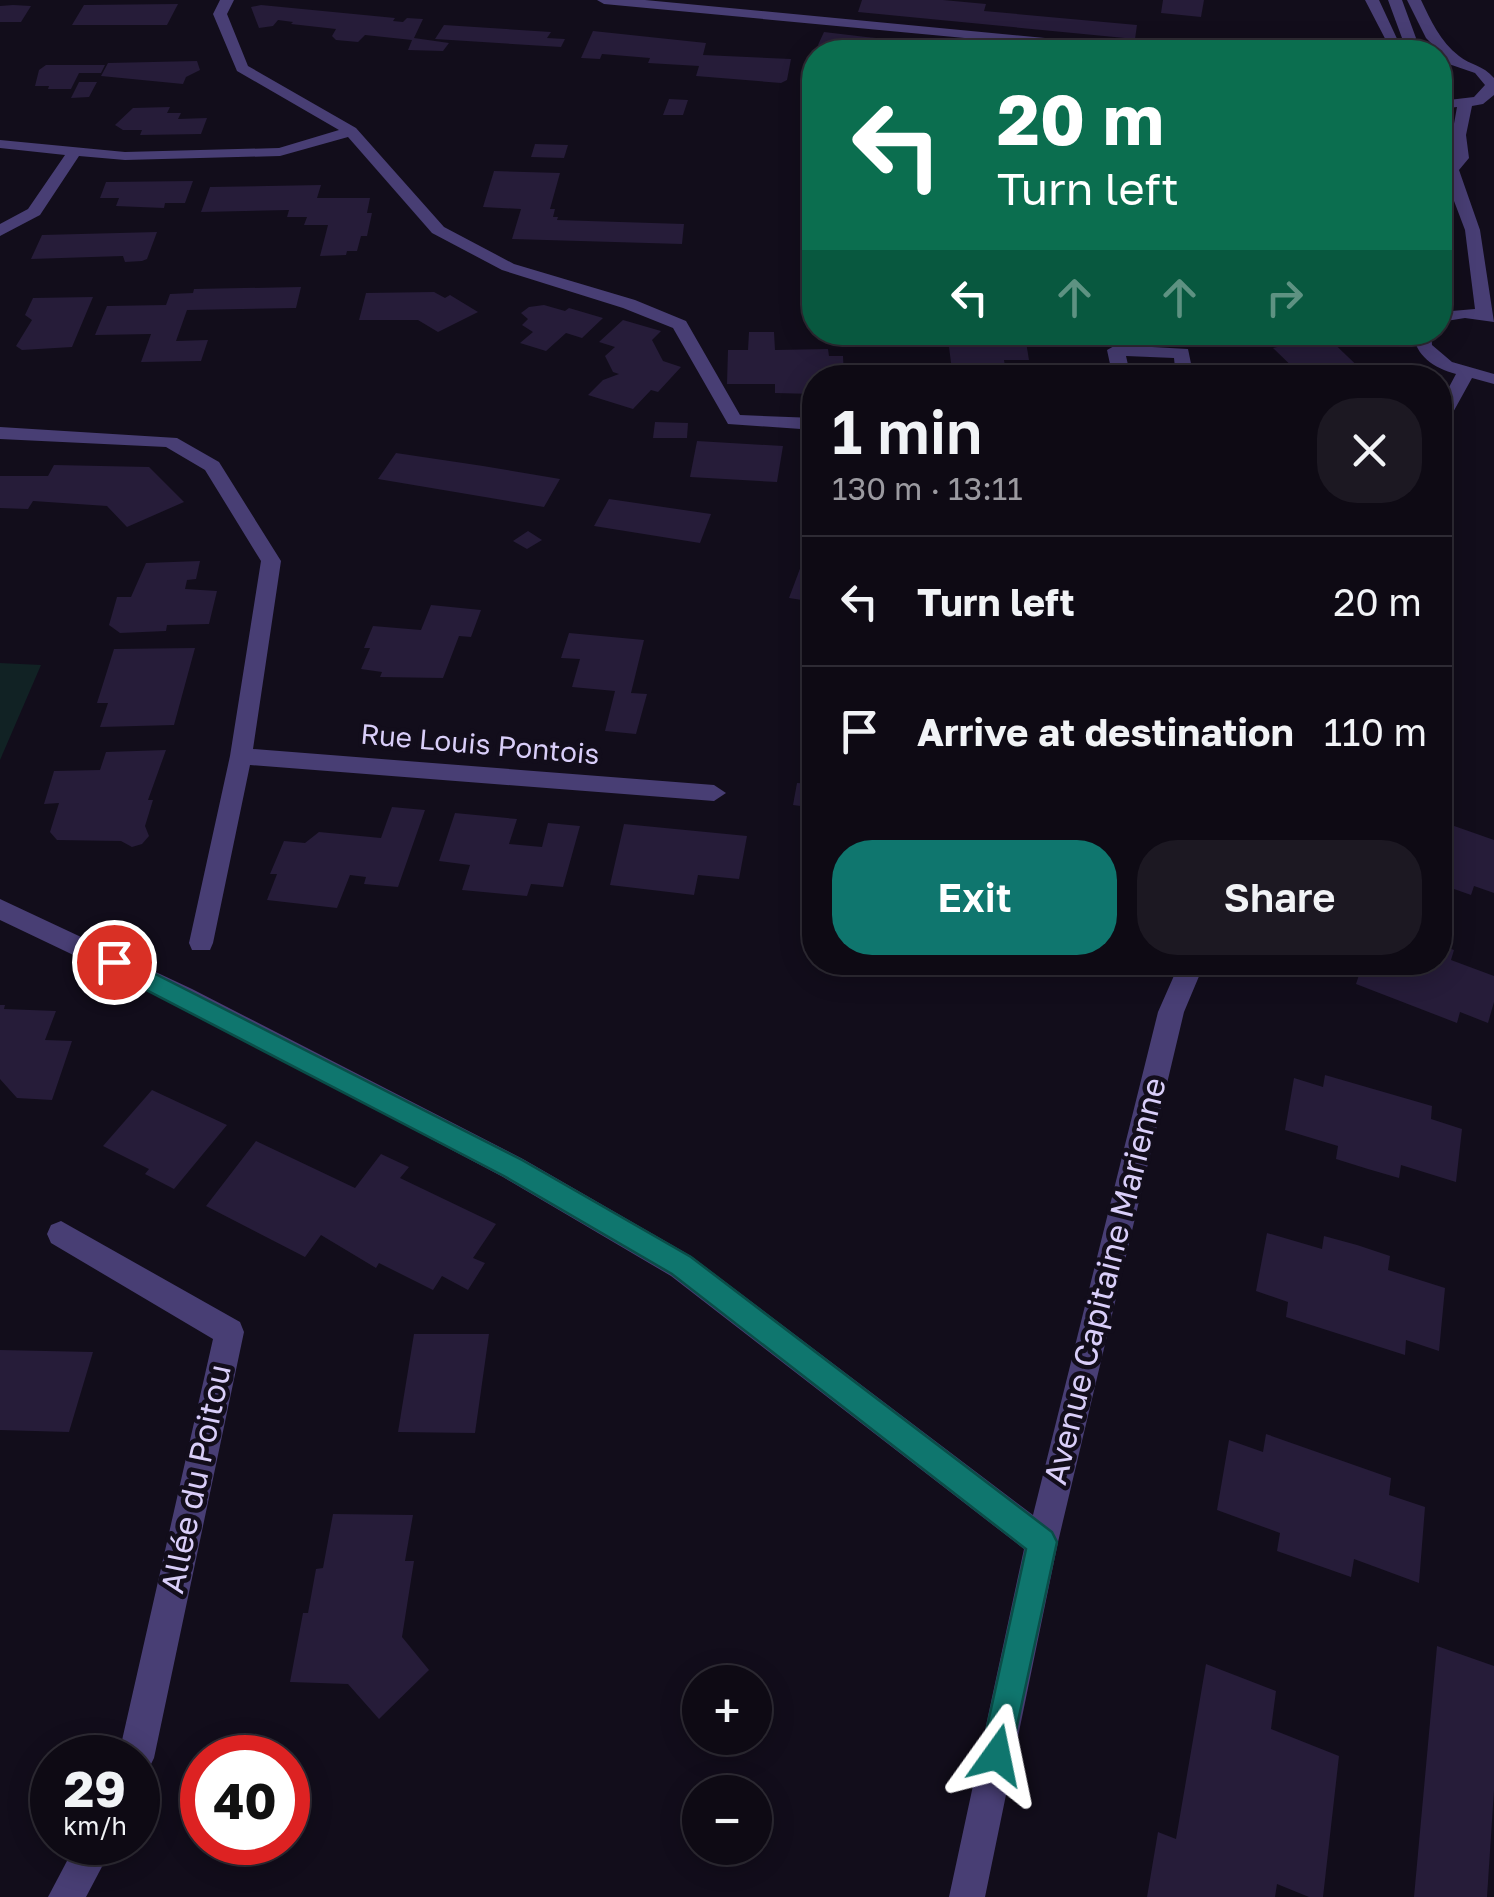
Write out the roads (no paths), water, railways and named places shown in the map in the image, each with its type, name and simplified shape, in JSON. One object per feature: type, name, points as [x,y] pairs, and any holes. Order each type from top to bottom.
[{"type":"street","points":[[227,0],[220,14],[242,68],[352,131],[438,230],[508,267],[629,304],[680,325],[734,420],[802,423]]},
{"type":"street","points":[[604,0],[1025,40]]},
{"type":"street","points":[[1372,0],[1390,40]]},
{"type":"street","points":[[1395,0],[1408,40]]},
{"type":"street","points":[[1414,0],[1434,40]]},
{"type":"street","points":[[1452,59],[1487,71],[1492,84],[1490,97],[1452,105]]},
{"type":"street","points":[[1452,317],[1489,316],[1454,167],[1460,158],[1459,136],[1465,104]]},
{"type":"street","points":[[0,144],[125,156],[280,152],[352,131]]},
{"type":"street","points":[[0,232],[34,212],[74,151]]},
{"type":"street","points":[[1423,345],[1432,357],[1448,365]]},
{"type":"street","points":[[1119,365],[1116,350],[1182,353],[1183,365]]},
{"type":"street","points":[[1452,367],[1494,379]]},
{"type":"street","points":[[1452,398],[1465,374]]},
{"type":"street","points":[[0,433],[170,442],[212,466],[272,561],[241,756],[201,943]]},
{"type":"street","name":"Rue Louis Pontois","points":[[241,756],[714,792]]},
{"type":"street","points":[[0,909],[184,996],[461,1141],[681,1266],[1042,1542]]},
{"type":"street","name":"Avenue Capitaine Marienne","points":[[966,1897],[1042,1542],[1171,1012],[1187,975]]},
{"type":"street","name":"Allée du Poitou","points":[[60,1234],[228,1332],[141,1735]]},
{"type":"street","points":[[66,1897],[84,1865]]}]
